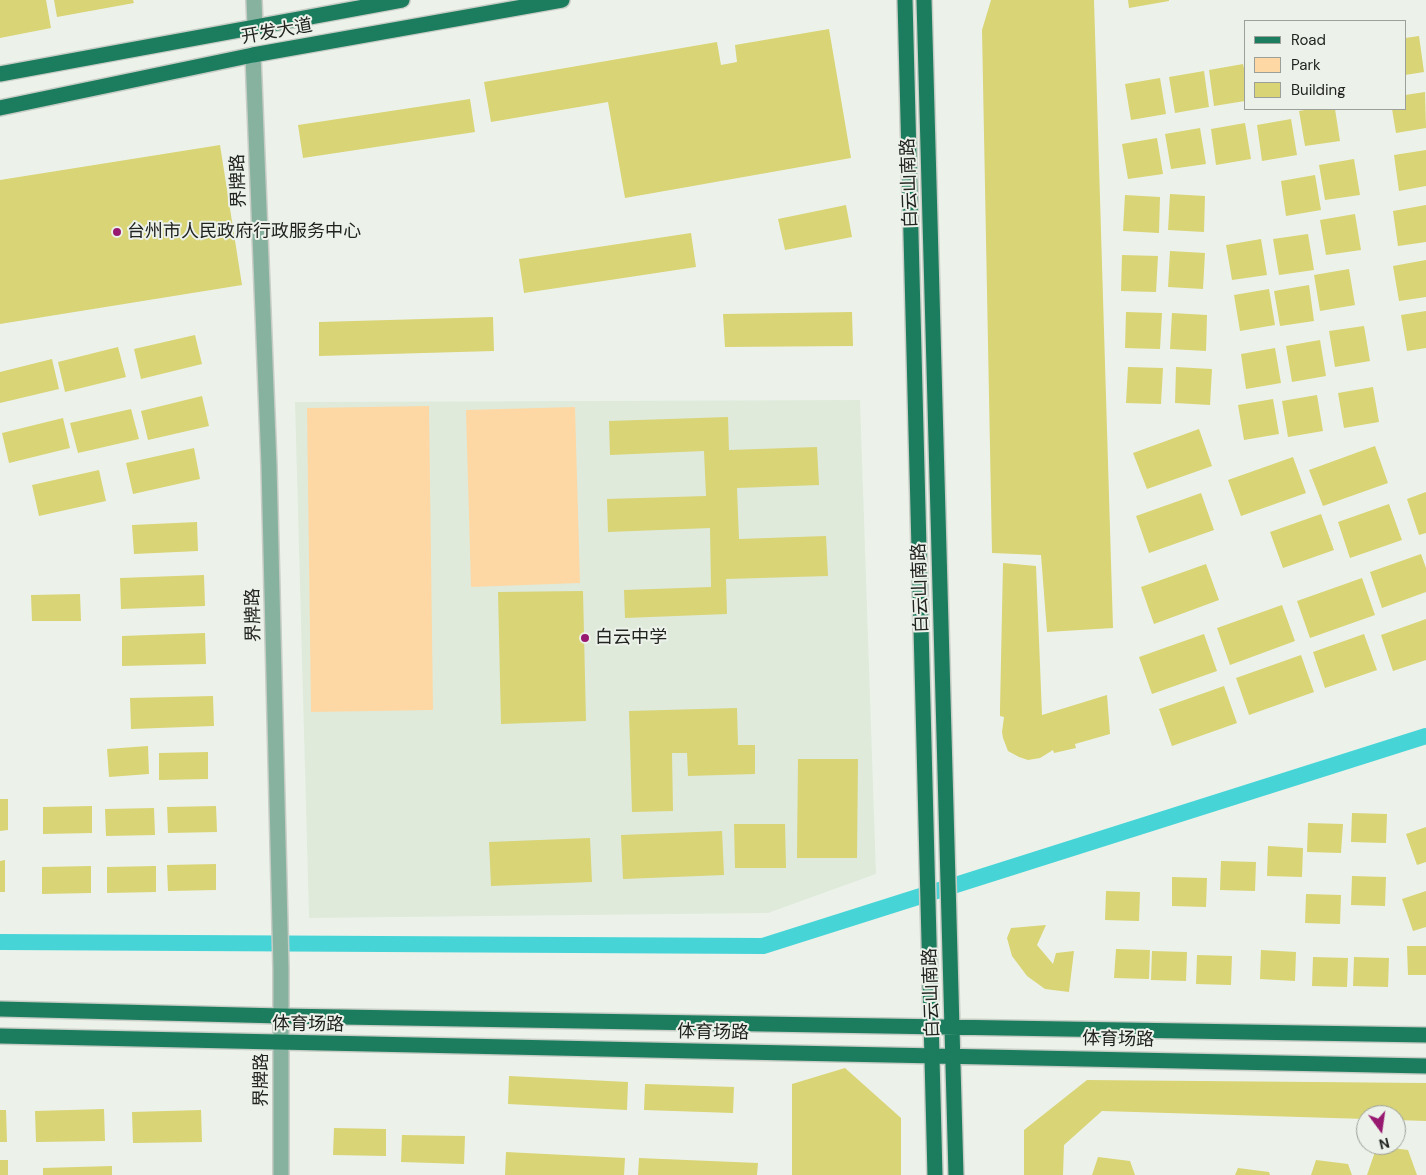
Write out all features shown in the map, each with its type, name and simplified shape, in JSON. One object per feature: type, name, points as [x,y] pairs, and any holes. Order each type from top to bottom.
[{"type":"main road","name":"开发大道","points":[[0,74],[402,0]]},
{"type":"main road","name":"开发大道","points":[[0,108],[253,55],[562,0]]},
{"type":"main road","name":"白云山南路","points":[[905,0],[935,1175]]},
{"type":"main road","name":"白云山南路","points":[[924,0],[956,1175]]},
{"type":"main road","name":"体育场路","points":[[0,1009],[281,1016],[1426,1035]]},
{"type":"main road","name":"体育场路","points":[[0,1036],[1426,1066]]},
{"type":"street","points":[[254,0],[255,26]]},
{"type":"street","name":"界牌路","points":[[253,55],[269,466],[281,968],[281,1175]]},
{"type":"shaded area","name":"白云中学","points":[[860,400],[876,874],[768,913],[309,918],[295,402]]},
{"type":"green space","points":[[429,406],[433,710],[311,712],[307,408]]},
{"type":"green space","points":[[575,407],[580,583],[471,587],[466,410]]},
{"type":"building","points":[[0,0],[46,0],[51,28],[0,38]]},
{"type":"building","points":[[54,0],[133,0],[134,3],[57,17]]},
{"type":"building","points":[[991,0],[1094,0],[1113,628],[1047,632],[1041,555],[992,553],[982,30]]},
{"type":"building","points":[[1128,0],[1169,0],[1169,1],[1129,8]]},
{"type":"building","points":[[829,29],[851,158],[625,198],[608,102],[491,122],[484,82],[717,42],[721,65],[737,62],[735,45]]},
{"type":"building","points":[[1419,36],[1424,72],[1406,75],[1406,38]]},
{"type":"building","points":[[1243,64],[1244,101],[1214,106],[1209,70]]},
{"type":"building","points":[[1204,71],[1209,107],[1175,113],[1169,77]]},
{"type":"building","points":[[1160,78],[1166,114],[1131,120],[1125,84]]},
{"type":"building","points":[[1425,92],[1426,128],[1396,133],[1392,110],[1406,110],[1406,95]]},
{"type":"building","points":[[470,99],[475,132],[303,158],[298,125]]},
{"type":"building","points":[[1335,110],[1340,141],[1305,146],[1299,111]]},
{"type":"building","points":[[1291,119],[1297,155],[1262,161],[1257,125]]},
{"type":"building","points":[[1245,123],[1251,159],[1216,165],[1211,129]]},
{"type":"building","points":[[1200,128],[1206,164],[1171,169],[1165,134]]},
{"type":"building","points":[[1157,138],[1163,174],[1128,179],[1122,144]]},
{"type":"building","name":"台州市人民政府行政服务中心","points":[[220,145],[242,285],[0,324],[0,180]]},
{"type":"building","points":[[1426,150],[1426,186],[1399,191],[1394,155]]},
{"type":"building","points":[[1354,159],[1360,195],[1325,200],[1319,165]]},
{"type":"building","points":[[1315,175],[1321,210],[1286,216],[1281,181]]},
{"type":"building","points":[[1170,194],[1205,196],[1204,232],[1168,230]]},
{"type":"building","points":[[1125,195],[1160,197],[1159,233],[1123,231]]},
{"type":"building","points":[[846,205],[852,237],[785,250],[778,219]]},
{"type":"building","points":[[1426,205],[1426,242],[1398,246],[1393,211]]},
{"type":"building","points":[[1355,214],[1361,250],[1326,255],[1320,220]]},
{"type":"building","points":[[691,233],[696,267],[524,293],[519,259]]},
{"type":"building","points":[[1308,234],[1314,270],[1279,275],[1273,239]]},
{"type":"building","points":[[1261,239],[1267,275],[1232,280],[1226,245]]},
{"type":"building","points":[[1170,251],[1205,253],[1203,289],[1168,287]]},
{"type":"building","points":[[1122,255],[1158,256],[1156,292],[1121,291]]},
{"type":"building","points":[[1426,260],[1426,297],[1399,301],[1393,266]]},
{"type":"building","points":[[1349,269],[1355,305],[1320,311],[1314,275]]},
{"type":"building","points":[[1309,285],[1314,321],[1280,326],[1274,291]]},
{"type":"building","points":[[1269,289],[1275,325],[1240,331],[1234,295]]},
{"type":"building","points":[[1426,311],[1426,348],[1407,351],[1401,315]]},
{"type":"building","points":[[852,312],[853,346],[725,347],[723,314]]},
{"type":"building","points":[[1126,312],[1162,313],[1160,349],[1125,348]]},
{"type":"building","points":[[1172,313],[1207,315],[1206,351],[1170,349]]},
{"type":"building","points":[[493,317],[494,351],[319,356],[319,322]]},
{"type":"building","points":[[1364,326],[1370,361],[1335,367],[1329,331]]},
{"type":"building","points":[[195,335],[202,364],[141,379],[134,349]]},
{"type":"building","points":[[1320,340],[1326,376],[1292,382],[1286,346]]},
{"type":"building","points":[[118,347],[126,377],[65,392],[58,362]]},
{"type":"building","points":[[1275,348],[1281,383],[1246,389],[1241,354]]},
{"type":"building","points":[[52,359],[59,389],[0,403],[0,372]]},
{"type":"building","points":[[1128,367],[1163,368],[1161,404],[1126,403]]},
{"type":"building","points":[[1176,367],[1212,369],[1210,405],[1175,403]]},
{"type":"building","points":[[1373,387],[1379,422],[1344,428],[1338,393]]},
{"type":"building","points":[[1317,395],[1323,431],[1288,437],[1282,401]]},
{"type":"building","points":[[202,396],[209,426],[148,440],[141,411]]},
{"type":"building","points":[[1273,399],[1279,434],[1244,440],[1238,405]]},
{"type":"building","points":[[131,409],[139,439],[78,453],[70,423]]},
{"type":"building","points":[[728,417],[729,450],[817,447],[819,485],[737,488],[739,539],[826,536],[828,576],[726,579],[727,614],[625,618],[624,590],[711,587],[710,528],[608,532],[607,499],[706,496],[704,451],[610,455],[609,421]]},
{"type":"building","points":[[63,418],[70,448],[9,463],[2,433]]},
{"type":"building","points":[[1199,429],[1212,466],[1147,489],[1133,453]]},
{"type":"building","points":[[1375,446],[1388,483],[1323,506],[1309,470]]},
{"type":"building","points":[[194,448],[200,479],[133,494],[126,463]]},
{"type":"building","points":[[1293,457],[1306,493],[1241,516],[1228,480]]},
{"type":"building","points":[[99,470],[106,501],[39,516],[32,485]]},
{"type":"building","points":[[1426,492],[1426,533],[1419,535],[1407,499]]},
{"type":"building","points":[[1201,493],[1214,530],[1149,553],[1136,516]]},
{"type":"building","points":[[1389,504],[1402,540],[1350,558],[1338,522]]},
{"type":"building","points":[[1321,514],[1334,550],[1283,568],[1270,532]]},
{"type":"building","points":[[197,522],[198,551],[134,554],[132,525]]},
{"type":"building","points":[[1421,554],[1426,568],[1426,592],[1382,608],[1370,572]]},
{"type":"building","points":[[1003,563],[1036,566],[1042,715],[1107,695],[1110,734],[1075,744],[1076,748],[1054,753],[1053,750],[1040,758],[1028,760],[1008,751],[1002,732],[1004,717],[1000,716]]},
{"type":"building","points":[[1206,564],[1219,600],[1154,624],[1141,587]]},
{"type":"building","points":[[204,575],[205,606],[121,609],[120,578]]},
{"type":"building","points":[[1362,578],[1375,615],[1310,638],[1297,601]]},
{"type":"building","points":[[583,591],[586,721],[501,724],[498,592]]},
{"type":"building","points":[[80,594],[81,621],[32,621],[31,595]]},
{"type":"building","points":[[1282,605],[1295,641],[1230,665],[1217,628]]},
{"type":"building","points":[[1426,619],[1426,660],[1393,671],[1381,635]]},
{"type":"building","points":[[205,633],[206,664],[122,666],[122,636]]},
{"type":"building","points":[[1204,634],[1217,671],[1152,694],[1139,657]]},
{"type":"building","points":[[1364,634],[1377,670],[1325,688],[1313,652]]},
{"type":"building","points":[[1301,655],[1314,692],[1249,715],[1236,678]]},
{"type":"building","points":[[1224,686],[1237,723],[1172,746],[1159,709]]},
{"type":"building","points":[[213,696],[214,726],[131,729],[130,698]]},
{"type":"building","points":[[737,708],[738,745],[755,745],[755,774],[688,776],[687,753],[672,753],[673,811],[632,812],[629,711]]},
{"type":"building","points":[[148,746],[149,774],[109,777],[107,749]]},
{"type":"building","points":[[208,752],[208,779],[159,780],[159,753]]},
{"type":"building","points":[[798,759],[858,759],[857,858],[797,858]]},
{"type":"building","points":[[0,799],[8,799],[8,830],[0,831]]},
{"type":"building","points":[[92,806],[92,833],[43,834],[43,807]]},
{"type":"building","points":[[216,806],[217,832],[168,833],[167,807]]},
{"type":"building","points":[[154,808],[155,835],[106,836],[105,809]]},
{"type":"building","points":[[1352,813],[1387,814],[1386,843],[1351,842]]},
{"type":"building","points":[[1308,823],[1343,824],[1341,853],[1307,852]]},
{"type":"building","points":[[734,824],[785,824],[786,868],[735,868]]},
{"type":"building","points":[[1426,827],[1426,862],[1417,865],[1406,834]]},
{"type":"building","points":[[722,831],[724,875],[623,879],[621,835]]},
{"type":"building","points":[[590,838],[592,882],[491,886],[489,842]]},
{"type":"building","points":[[1268,846],[1303,848],[1302,877],[1267,876]]},
{"type":"building","points":[[5,860],[5,892],[0,892],[0,861]]},
{"type":"building","points":[[1221,861],[1256,862],[1255,891],[1220,890]]},
{"type":"building","points":[[216,864],[216,890],[168,891],[167,865]]},
{"type":"building","points":[[91,866],[91,893],[42,894],[42,867]]},
{"type":"building","points":[[156,866],[156,892],[107,893],[107,867]]},
{"type":"building","points":[[1352,876],[1386,877],[1385,906],[1351,905]]},
{"type":"building","points":[[1172,877],[1207,878],[1206,907],[1172,906]]},
{"type":"building","points":[[1106,891],[1140,892],[1139,921],[1105,920]]},
{"type":"building","points":[[1426,891],[1426,927],[1413,931],[1402,899]]},
{"type":"building","points":[[1306,894],[1341,895],[1340,924],[1305,923]]},
{"type":"building","points":[[1046,925],[1037,945],[1053,964],[1056,953],[1074,951],[1069,992],[1045,989],[1027,976],[1012,956],[1007,938],[1011,928]]},
{"type":"building","points":[[1407,946],[1426,946],[1426,975],[1408,975]]},
{"type":"building","points":[[1116,949],[1150,950],[1149,979],[1114,978]]},
{"type":"building","points":[[1261,950],[1296,952],[1295,981],[1260,979]]},
{"type":"building","points":[[1152,951],[1187,952],[1186,981],[1151,980]]},
{"type":"building","points":[[1197,955],[1232,956],[1231,985],[1196,984]]},
{"type":"building","points":[[1313,957],[1348,958],[1347,987],[1312,986]]},
{"type":"building","points":[[1354,957],[1389,958],[1388,987],[1353,986]]},
{"type":"building","points":[[845,1068],[901,1118],[901,1175],[792,1175],[792,1084]]},
{"type":"building","points":[[509,1076],[628,1082],[627,1110],[508,1104]]},
{"type":"building","points":[[1087,1080],[1426,1083],[1426,1121],[1406,1120],[1406,1105],[1356,1105],[1356,1119],[1102,1111],[1064,1145],[1063,1175],[1024,1175],[1024,1130]]},
{"type":"building","points":[[645,1084],[734,1087],[733,1113],[644,1110]]},
{"type":"building","points":[[104,1109],[105,1141],[36,1142],[35,1111]]},
{"type":"building","points":[[0,1110],[6,1110],[7,1142],[0,1142]]},
{"type":"building","points":[[201,1110],[202,1142],[133,1143],[132,1112]]},
{"type":"building","points":[[334,1128],[386,1129],[386,1156],[333,1155]]},
{"type":"building","points":[[402,1135],[465,1136],[464,1164],[401,1162]]},
{"type":"building","points":[[1406,1150],[1408,1150],[1417,1175],[1367,1175],[1374,1155],[1406,1155]]},
{"type":"building","points":[[506,1152],[625,1158],[624,1175],[505,1175]]},
{"type":"building","points":[[1098,1157],[1130,1161],[1135,1175],[1092,1175]]},
{"type":"building","points":[[639,1158],[758,1163],[757,1175],[638,1175]]},
{"type":"building","points":[[0,1160],[8,1160],[8,1175],[0,1175]]},
{"type":"building","points":[[1316,1160],[1348,1164],[1352,1175],[1311,1175]]},
{"type":"building","points":[[112,1166],[112,1175],[43,1175],[43,1168]]},
{"type":"building","points":[[1238,1168],[1269,1172],[1270,1175],[1235,1175]]},
{"type":"waterway","points":[[0,942],[763,946],[1426,736]]},
{"type":"place","name":"台州市人民政府行政服务中心","points":[[117,232]]},
{"type":"place","name":"白云中学","points":[[585,638]]}]
